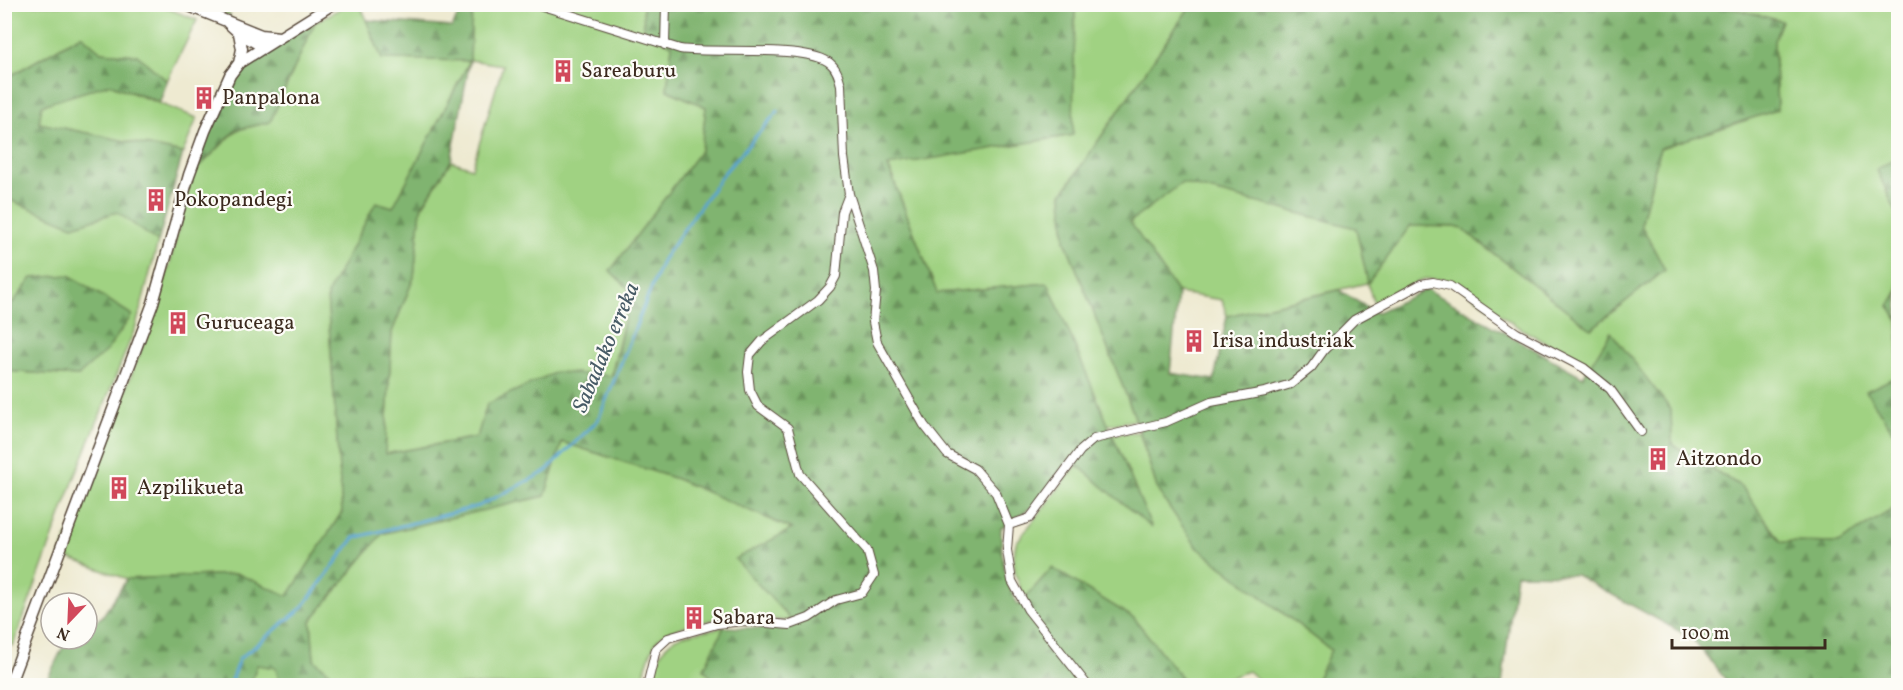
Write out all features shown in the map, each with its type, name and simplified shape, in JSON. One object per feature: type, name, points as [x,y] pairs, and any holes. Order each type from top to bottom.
[{"type":"street","points":[[184,4],[266,37],[280,37]]},
{"type":"street","points":[[239,63],[333,4]]},
{"type":"street","points":[[536,4],[621,29],[665,45],[699,52],[793,52],[830,63],[838,74],[841,85],[844,157],[849,194],[874,271],[876,291],[873,322],[877,342],[924,425],[947,454],[975,469],[996,493],[1009,525],[1007,550],[1012,581],[1028,610],[1088,686]]},
{"type":"street","points":[[665,45],[666,4]]},
{"type":"street","points":[[228,22],[239,33],[256,43],[267,44]]},
{"type":"street","points":[[9,686],[153,303],[197,153],[223,89],[239,63],[242,49],[239,33]]},
{"type":"street","points":[[647,686],[656,649],[668,638],[717,624],[743,621],[790,625],[809,618],[837,600],[862,593],[874,575],[867,550],[800,474],[788,428],[758,406],[750,390],[748,372],[750,355],[762,341],[818,300],[830,287],[836,276],[842,212],[849,194]]},
{"type":"street","points":[[1009,525],[1030,518],[1080,451],[1094,439],[1166,422],[1211,402],[1265,392],[1291,384],[1311,368],[1324,350],[1354,320],[1421,284],[1433,282],[1450,286],[1517,333],[1584,368],[1610,389],[1641,432]]},
{"type":"green space","points":[[1716,4],[1782,21],[1774,41],[1777,110],[1660,148],[1641,225],[1665,270],[1591,329],[1460,227],[1410,226],[1368,283],[1356,228],[1182,183],[1130,222],[1178,293],[1170,373],[1214,380],[1227,316],[1339,290],[1376,313],[1427,289],[1583,377],[1611,332],[1671,410],[1672,444],[1742,487],[1781,542],[1838,543],[1898,506],[1898,685],[1730,685],[1692,638],[1576,575],[1516,574],[1502,685],[1314,685],[1331,650],[1197,547],[1158,491],[1136,420],[1065,240],[1062,194],[1191,5]]},
{"type":"green space","points":[[5,5],[159,5],[197,20],[167,81],[137,55],[101,52],[81,35],[5,79]]},
{"type":"green space","points":[[205,5],[228,5],[230,17]]},
{"type":"green space","points":[[347,5],[360,5],[382,59],[470,60],[393,208],[327,295],[342,512],[288,597],[238,574],[127,579],[60,555],[150,328],[170,263],[192,174],[237,130],[270,122],[315,22]]},
{"type":"green space","points":[[360,5],[367,20],[452,27],[464,5],[472,5],[470,61],[382,59]]},
{"type":"green space","points":[[472,5],[643,5],[644,31],[672,45],[667,90],[706,107],[701,150],[611,271],[631,291],[611,376],[556,372],[477,437],[385,454],[392,332],[414,277],[421,208],[451,161],[472,168],[503,65],[470,60]]},
{"type":"green space","points":[[643,5],[1075,5],[1073,135],[888,166],[937,293],[1048,283],[1152,528],[1070,459],[1033,506],[1001,528],[1004,568],[1009,587],[1018,606],[1052,568],[1134,618],[1187,685],[718,685],[704,669],[724,627],[783,629],[792,621],[735,559],[792,529],[677,479],[562,442],[545,496],[382,534],[311,621],[314,660],[346,685],[280,685],[276,668],[257,665],[250,685],[44,686],[61,651],[99,651],[99,619],[127,579],[238,574],[288,596],[342,512],[327,295],[376,202],[393,207],[470,62],[451,161],[421,208],[414,277],[392,332],[385,454],[477,437],[487,404],[556,372],[612,376],[631,291],[610,271],[701,150],[706,107],[667,90],[672,45],[644,31]]},
{"type":"green space","points":[[1075,5],[1191,5],[1062,194],[1065,240],[1136,420],[1108,425],[1048,283],[937,293],[888,165],[1072,135]]},
{"type":"green space","points":[[1715,5],[1898,5],[1898,156],[1877,170],[1898,216],[1898,291],[1889,306],[1898,321],[1898,376],[1867,391],[1898,439],[1898,506],[1838,543],[1781,542],[1742,487],[1672,444],[1671,410],[1610,333],[1590,367],[1518,327],[1457,285],[1443,279],[1424,279],[1374,303],[1367,283],[1227,316],[1222,300],[1178,293],[1129,222],[1182,183],[1356,228],[1368,282],[1410,226],[1460,227],[1591,329],[1665,270],[1641,225],[1660,148],[1777,110],[1774,41]]},
{"type":"green space","points":[[315,22],[270,122],[236,130],[192,174],[224,90],[240,69],[276,43]]},
{"type":"green space","points":[[81,35],[101,52],[137,55],[167,81],[160,102],[109,84],[42,105],[39,123],[183,153],[158,242],[117,212],[73,226],[5,198],[5,79]]},
{"type":"green space","points":[[109,84],[197,118],[183,153],[39,123],[41,105]]},
{"type":"green space","points":[[1898,156],[1898,216],[1877,170]]},
{"type":"green space","points":[[5,197],[73,226],[117,212],[158,242],[136,326],[73,482],[13,646],[4,644],[5,371],[78,376],[5,313]]},
{"type":"green space","points":[[69,275],[132,315],[108,349],[78,376],[5,371],[5,313],[32,278]]},
{"type":"green space","points":[[1898,291],[1898,321],[1889,306]]},
{"type":"green space","points":[[1898,376],[1898,439],[1866,391]]},
{"type":"green space","points":[[1139,432],[1158,491],[1197,547],[1331,650],[1314,685],[1264,685],[1248,671],[1210,685],[1187,685],[1134,618],[1052,568],[1025,598],[1015,571],[1016,543],[1077,465],[1151,526],[1112,434]]},
{"type":"green space","points":[[562,442],[677,479],[792,529],[793,621],[751,617],[729,618],[700,622],[672,631],[662,636],[653,647],[641,685],[346,685],[314,660],[311,621],[382,533],[545,496]]},
{"type":"green space","points":[[724,627],[704,669],[718,685],[650,686],[661,655],[673,640],[693,633]]},
{"type":"green space","points":[[257,664],[276,668],[280,685],[250,686]]},
{"type":"waterway","name":"Sabadako erreka","points":[[229,686],[239,659],[302,608],[354,538],[479,506],[545,472],[598,420],[663,259],[723,174],[778,111]]},
{"type":"place","name":"Sareaburu","points":[[563,71]]},
{"type":"place","name":"Panpalona","points":[[204,98]]},
{"type":"place","name":"Pokopandegi","points":[[156,200]]},
{"type":"place","name":"Guruceaga","points":[[178,323]]},
{"type":"place","name":"Irisa industriak","points":[[1194,341]]},
{"type":"place","name":"Aitzondo","points":[[1658,459]]},
{"type":"place","name":"Azpilikueta","points":[[119,488]]},
{"type":"place","name":"Sabara","points":[[694,618]]}]
